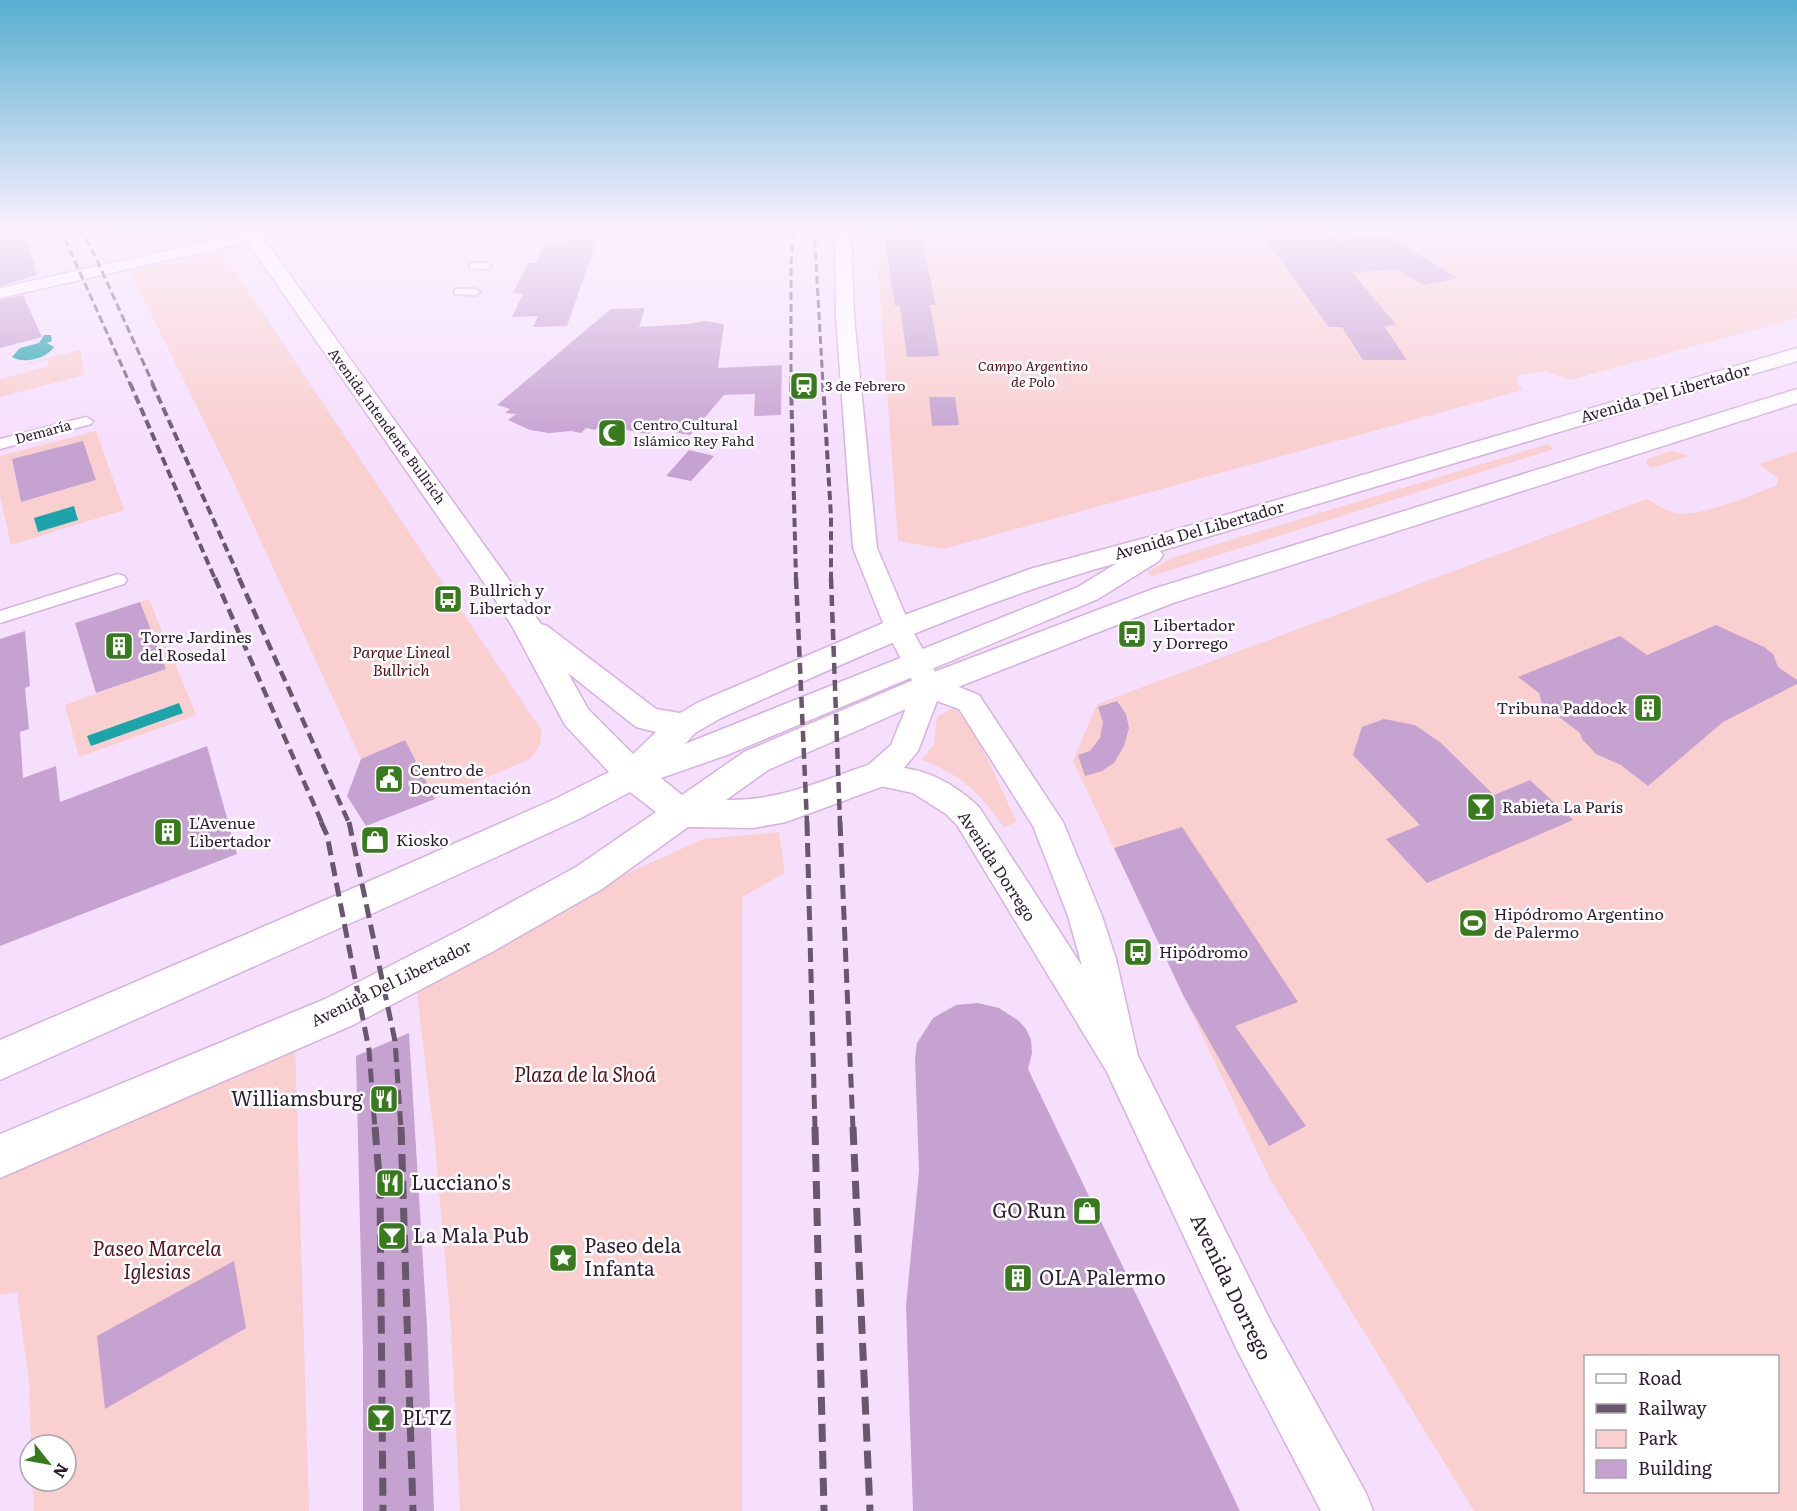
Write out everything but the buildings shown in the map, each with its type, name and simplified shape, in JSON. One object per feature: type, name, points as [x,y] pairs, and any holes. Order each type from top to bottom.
[{"type":"main road","name":"Avenida Intendente Bullrich","points":[[296,299],[526,624],[576,717],[633,775],[681,813]]},
{"type":"main road","points":[[681,813],[753,814],[786,808],[877,775],[903,751],[923,674],[898,628],[865,548],[845,299]]},
{"type":"main road","name":"Avenida Del Libertador","points":[[0,1060],[567,809],[633,775],[684,725],[720,706],[898,628],[1040,575],[1173,539],[1797,354]]},
{"type":"main road","name":"Avenida Del Libertador","points":[[0,1156],[339,1012],[478,940],[589,878],[756,761],[923,674],[1797,396]]},
{"type":"main road","points":[[1629,404],[1682,432]]},
{"type":"main road","points":[[1550,426],[1601,457]]},
{"type":"main road","points":[[633,775],[923,674],[1088,593],[1173,539]]},
{"type":"main road","name":"Avenida Intendente Bullrich","points":[[526,624],[646,718],[684,725]]},
{"type":"main road","name":"Avenida Dorrego","points":[[923,674],[969,702],[1047,822],[1085,916],[1098,959],[1120,1059]]},
{"type":"main road","name":"Avenida Del Libertador","points":[[633,775],[756,761]]},
{"type":"main road","name":"Avenida Dorrego","points":[[877,775],[920,783],[957,805],[968,816],[1120,1059],[1254,1336],[1348,1511]]},
{"type":"street","name":"Demaría","points":[[0,444],[86,421]]},
{"type":"street","points":[[0,617],[118,580]]},
{"type":"green space","name":"Parque Lineal Bullrich","points":[[144,299],[253,299],[542,731],[540,745],[530,759],[435,799],[405,741],[361,759],[229,472]]},
{"type":"green space","name":"Campo Argentino de Polo","points":[[880,299],[1797,299],[1797,318],[1570,380],[1545,371],[1519,375],[1516,382],[1523,390],[943,549],[898,541]]},
{"type":"green space","points":[[80,350],[84,375],[0,397],[0,379],[49,366],[47,360],[0,370]]},
{"type":"green space","points":[[96,431],[124,510],[11,545],[0,497],[0,456]],"holes":[[[83,442],[96,480],[21,502],[12,459]]]},
{"type":"green space","points":[[1548,444],[1554,449],[1152,576],[1147,572],[1172,558]]},
{"type":"green space","points":[[1671,451],[1690,456],[1652,468],[1646,464],[1647,459]]},
{"type":"green space","name":"Hipódromo Argentino de Palermo","points":[[1797,451],[1797,1511],[1474,1511],[1270,1179],[1073,761],[1097,704],[1647,499],[1672,512],[1682,514],[1695,512],[1725,505],[1777,485],[1778,478],[1759,464]]},
{"type":"green space","points":[[149,599],[196,715],[79,757],[65,705],[165,669],[140,602]],"holes":[[[179,703],[182,713],[88,736]]]},
{"type":"green space","points":[[953,708],[979,743],[1017,822],[1004,827],[969,786],[948,772],[922,760],[934,744],[937,717]]},
{"type":"green space","name":"Plaza de la Shoá","points":[[779,832],[785,873],[742,897],[742,1511],[460,1511],[451,1328],[435,1144],[416,985],[595,888],[703,839]]},
{"type":"green space","name":"Paseo Marcela Iglesias","points":[[295,1042],[309,1511],[34,1511],[33,1493],[78,1493],[78,1433],[31,1433],[29,1382],[17,1292],[0,1295],[0,1174]]},
{"type":"shaded area","points":[[44,335],[51,335],[52,341],[47,343],[54,347],[46,355],[28,360],[12,357],[20,348],[39,343]]},
{"type":"shaded area","points":[[74,506],[78,520],[38,532],[34,518]]},
{"type":"shaded area","points":[[179,703],[183,713],[91,746],[87,736]]},
{"type":"railway","points":[[92,299],[130,384]]},
{"type":"railway","points":[[114,299],[153,384]]},
{"type":"railway","points":[[791,299],[791,383]]},
{"type":"railway","points":[[818,299],[823,384]]},
{"type":"railway","points":[[130,383],[215,579]]},
{"type":"railway","points":[[152,383],[240,579]]},
{"type":"railway","points":[[791,383],[796,579]]},
{"type":"railway","points":[[823,383],[831,516],[831,578]]},
{"type":"railway","points":[[215,578],[322,823]]},
{"type":"railway","points":[[239,578],[349,823]]},
{"type":"railway","points":[[796,578],[807,823]]},
{"type":"railway","points":[[831,578],[840,823]]},
{"type":"railway","points":[[321,822],[327,835],[369,1050],[375,1129]]},
{"type":"railway","points":[[349,822],[395,1041],[401,1129]]},
{"type":"railway","points":[[807,822],[815,1129]]},
{"type":"railway","points":[[840,822],[853,1129]]},
{"type":"railway","points":[[375,1127],[380,1189],[383,1511]]},
{"type":"railway","points":[[401,1127],[413,1511]]},
{"type":"railway","points":[[815,1127],[824,1511]]},
{"type":"railway","points":[[853,1127],[870,1511]]},
{"type":"place","name":"3 de Febrero","points":[[804,386]]},
{"type":"place","name":"Centro Cultural Islámico Rey Fahd","points":[[612,433]]},
{"type":"place","name":"Bullrich y Libertador","points":[[448,599]]},
{"type":"place","name":"Libertador y Dorrego","points":[[1132,634]]},
{"type":"place","name":"Torre Jardines del Rosedal","points":[[119,646]]},
{"type":"place","name":"Tribuna Paddock","points":[[1648,708]]},
{"type":"place","name":"Centro de Documentación","points":[[389,779]]},
{"type":"place","name":"Rabieta La París","points":[[1481,807]]},
{"type":"place","name":"L'Avenue Libertador","points":[[168,832]]},
{"type":"place","name":"Kiosko","points":[[375,840]]},
{"type":"place","name":"Hipódromo Argentino de Palermo","points":[[1473,923]]},
{"type":"place","name":"Hipódromo","points":[[1138,952]]},
{"type":"place","name":"Williamsburg","points":[[384,1099]]},
{"type":"place","name":"Lucciano's","points":[[390,1183]]},
{"type":"place","name":"GO Run","points":[[1087,1211]]},
{"type":"place","name":"La Mala Pub","points":[[392,1236]]},
{"type":"place","name":"Paseo dela Infanta","points":[[563,1258]]},
{"type":"place","name":"OLA Palermo","points":[[1018,1278]]},
{"type":"place","name":"PLTZ","points":[[381,1418]]}]
